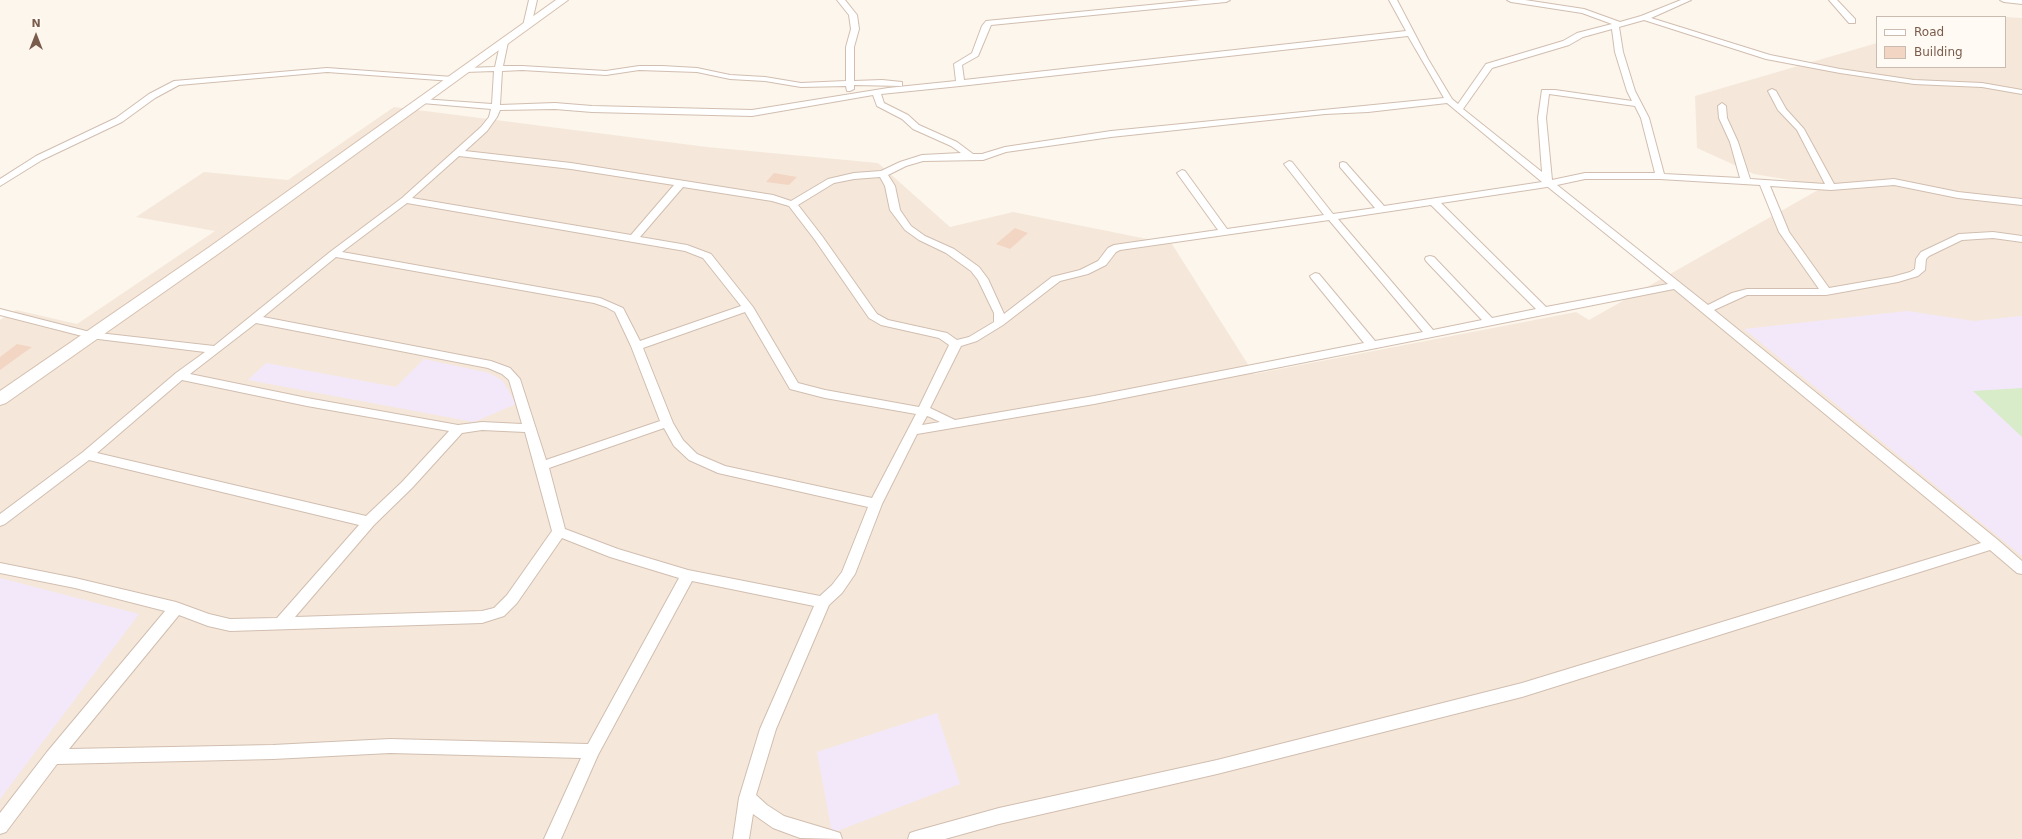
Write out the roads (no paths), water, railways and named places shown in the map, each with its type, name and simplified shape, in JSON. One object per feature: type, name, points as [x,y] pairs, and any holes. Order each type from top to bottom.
[{"type":"street","points":[[527,26],[533,0]]},
{"type":"street","points":[[0,399],[90,335],[213,251],[563,0]]},
{"type":"street","points":[[841,0],[853,15],[855,28],[850,47],[849,83],[851,96]]},
{"type":"street","points":[[960,84],[958,64],[975,54],[986,26],[989,23],[1042,19],[1110,10],[1226,0]]},
{"type":"street","points":[[1393,0],[1449,100],[1547,184],[1789,376],[2022,569]]},
{"type":"street","points":[[1511,0],[1584,11],[1617,26]]},
{"type":"street","points":[[1459,109],[1489,66],[1566,43],[1580,35],[1644,18],[1687,0]]},
{"type":"street","points":[[1833,0],[1852,21]]},
{"type":"street","points":[[2004,0],[2022,2]]},
{"type":"street","points":[[1644,18],[1769,57],[1840,71],[1909,82],[1982,85],[2022,92]]},
{"type":"street","points":[[1617,26],[1619,52],[1630,91],[1645,118],[1660,176]]},
{"type":"street","points":[[422,101],[496,108],[555,106],[592,109],[752,113],[876,92],[1411,34]]},
{"type":"street","points":[[0,521],[86,454],[180,376],[216,350],[334,254],[405,200],[484,129],[493,117],[496,108],[498,69],[504,42]]},
{"type":"street","points":[[465,70],[522,68],[606,73],[639,68],[662,68],[697,70],[730,78],[765,79],[801,85],[882,82],[921,87]]},
{"type":"street","points":[[0,183],[39,158],[119,120],[152,96],[177,83],[327,70],[372,72],[453,79]]},
{"type":"street","points":[[1772,91],[1782,110],[1800,129],[1831,187]]},
{"type":"street","points":[[876,92],[880,104],[905,117],[916,126],[930,134],[954,144],[970,156]]},
{"type":"street","points":[[1547,184],[1542,118],[1545,92],[1555,92],[1637,104]]},
{"type":"street","points":[[792,204],[831,181],[854,176],[883,174],[903,164],[922,158],[970,156],[983,157],[1005,150],[1111,134],[1449,100]]},
{"type":"street","points":[[1722,106],[1723,118],[1734,142],[1746,182]]},
{"type":"street","points":[[457,153],[571,166],[773,198],[792,204],[819,238],[873,316],[885,323],[943,335],[955,344]]},
{"type":"street","points":[[1289,164],[1331,217],[1431,334]]},
{"type":"street","points":[[1343,165],[1381,209]]},
{"type":"street","points":[[1182,173],[1224,231]]},
{"type":"street","points":[[883,174],[890,186],[895,210],[908,228],[922,238],[950,251],[975,268],[983,279],[999,313],[999,322]]},
{"type":"street","points":[[955,344],[973,339],[999,322],[1056,279],[1084,272],[1102,262],[1112,250],[1118,247],[1331,217],[1547,184],[1586,176],[1660,176],[1831,187],[1894,182],[1958,194],[2022,202]]},
{"type":"street","points":[[633,240],[681,183]]},
{"type":"street","points":[[1764,183],[1784,232],[1826,292]]},
{"type":"street","points":[[405,200],[508,216],[633,240],[687,248],[707,256],[748,307],[794,386],[826,394],[933,414],[956,424]]},
{"type":"street","points":[[1434,201],[1544,311]]},
{"type":"street","points":[[1706,310],[1736,294],[1747,292],[1826,292],[1894,280],[1914,274],[1920,270],[1921,259],[1925,254],[1959,237],[1993,236],[2022,239]]},
{"type":"street","points":[[334,254],[596,300],[610,305],[619,310],[637,346],[667,423],[678,443],[693,457],[722,470],[876,504]]},
{"type":"street","points":[[1430,259],[1490,322]]},
{"type":"street","points":[[1315,276],[1372,345]]},
{"type":"street","points":[[913,431],[1094,400],[1676,285]]},
{"type":"street","points":[[637,346],[748,307]]},
{"type":"street","points":[[0,312],[90,335],[216,350]]},
{"type":"street","points":[[0,568],[75,583],[176,608],[208,620],[230,625],[255,625],[282,622],[482,617],[499,612],[512,599],[559,532],[542,466],[528,428],[514,379],[506,371],[492,365],[254,319]]},
{"type":"street","points":[[741,839],[747,798],[768,730],[823,602],[837,589],[848,574],[876,504],[955,348],[955,344]]},
{"type":"street","points":[[180,376],[307,402],[458,429],[482,426],[528,428]]},
{"type":"street","points":[[542,466],[667,423]]},
{"type":"street","points":[[282,622],[369,522],[407,485],[458,429]]},
{"type":"street","points":[[86,454],[275,501],[369,522]]},
{"type":"street","points":[[559,532],[615,553],[688,575],[823,602]]},
{"type":"street","points":[[916,839],[999,816],[1217,767],[1522,690],[1992,544]]},
{"type":"street","points":[[552,839],[592,751],[688,575]]},
{"type":"street","points":[[0,826],[53,756],[176,608]]},
{"type":"street","points":[[53,756],[273,752],[390,746],[592,751]]},
{"type":"street","points":[[747,798],[761,811],[779,822],[800,830],[834,839]]}]
